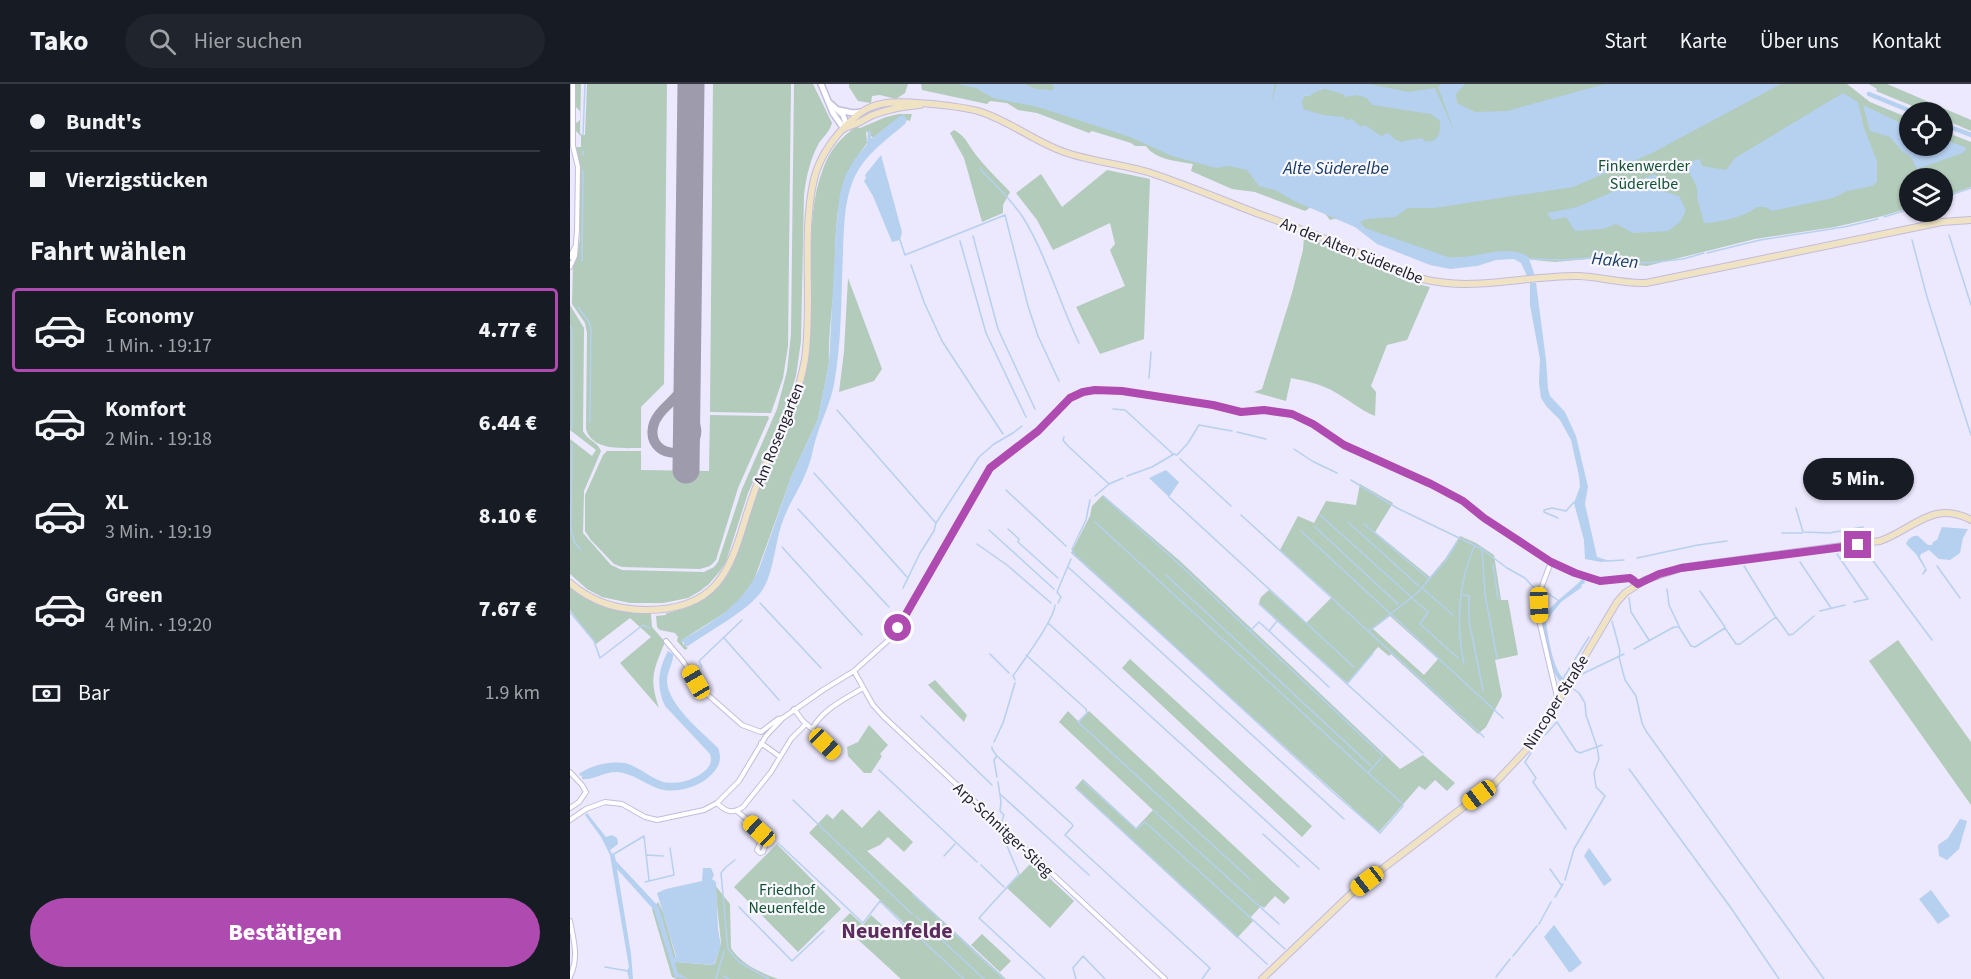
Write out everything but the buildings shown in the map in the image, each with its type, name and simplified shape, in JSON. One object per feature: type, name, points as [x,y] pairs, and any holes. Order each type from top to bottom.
[{"type":"main road","name":"An der Alten Süderelbe","points":[[845,128],[863,111],[896,101],[959,107],[980,112],[1056,149],[1174,181],[1323,238],[1390,269],[1433,282],[1462,284],[1582,276],[1621,282],[1646,282],[1942,222],[1971,220]]},
{"type":"main road","name":"An der Alten Süderelbe","points":[[845,128],[888,110],[926,104]]},
{"type":"main road","name":"Am Rosengarten","points":[[570,583],[590,598],[613,607],[638,610],[665,609],[683,606],[701,597],[726,573],[753,494],[788,417],[801,379],[806,344],[813,187],[816,172],[824,154],[845,128]]},
{"type":"main road","points":[[1641,582],[1681,568],[1880,541],[1909,525],[1944,513],[1962,515],[1971,520]]},
{"type":"main road","name":"Nincoper Straße","points":[[1262,979],[1356,890],[1495,783],[1528,748],[1611,611],[1625,593],[1641,582]]},
{"type":"street","points":[[570,267],[576,250],[578,173],[573,146],[573,84]]},
{"type":"street","points":[[821,84],[831,104],[833,114],[845,128]]},
{"type":"street","points":[[831,104],[846,119],[845,128]]},
{"type":"street","points":[[839,110],[853,113],[863,111]]},
{"type":"street","points":[[570,255],[576,240]]},
{"type":"street","points":[[570,262],[576,250]]},
{"type":"street","points":[[570,820],[586,809],[605,802],[622,804],[645,817],[657,820],[704,810],[717,803],[739,781],[761,742],[783,718],[854,671],[892,637],[990,468],[1038,431],[1070,398],[1088,391],[1122,391],[1213,405],[1241,412],[1264,410],[1292,414],[1313,424],[1344,445],[1463,501],[1484,518],[1551,562],[1594,580],[1630,578],[1641,582]]},
{"type":"street","points":[[1551,562],[1540,589],[1539,620],[1558,701]]},
{"type":"street","points":[[666,641],[684,661],[700,688],[742,725],[760,732],[783,718]]},
{"type":"street","name":"Arp-Schnitger-Stieg","points":[[854,671],[873,705],[883,716],[1165,979]]},
{"type":"street","points":[[812,729],[828,710],[863,688]]},
{"type":"street","points":[[794,710],[836,755]]},
{"type":"street","points":[[717,803],[725,811],[737,811],[743,807],[765,781],[791,739],[806,724]]},
{"type":"street","points":[[761,742],[779,756]]},
{"type":"street","points":[[570,771],[586,792],[579,802],[570,808]]},
{"type":"street","points":[[737,811],[759,831],[762,842]]},
{"type":"street","points":[[570,921],[576,953],[570,977]]},
{"type":"green space","points":[[576,84],[581,84],[580,133],[585,135],[587,84],[667,84],[664,384],[641,407],[641,448],[601,445],[589,436],[586,429],[587,333],[585,323],[572,304],[573,266],[580,238],[580,169],[576,147],[581,147],[581,136],[575,130],[575,124],[580,120],[580,111],[575,106]]},
{"type":"green space","points":[[713,84],[791,84],[788,346],[783,378],[771,413],[710,412]]},
{"type":"green space","points":[[794,84],[813,84],[832,123],[816,149],[806,182],[801,341],[796,376],[785,410],[748,493],[726,562],[709,584],[688,598],[663,603],[630,603],[602,597],[587,589],[570,574],[570,439],[592,456],[596,450],[570,430],[570,305],[584,328],[583,431],[601,451],[584,491],[583,533],[611,565],[622,570],[704,572],[714,567],[718,562],[742,489],[777,409],[787,371],[791,334]]},
{"type":"green space","points":[[849,84],[908,84],[905,93],[896,99],[880,95],[872,96],[871,103],[858,101]]},
{"type":"green space","name":"Finkenwerder Süderelbe","points":[[921,84],[1847,84],[1870,102],[1899,114],[1899,156],[1953,156],[1953,135],[1971,142],[1971,187],[1953,193],[1953,168],[1899,168],[1899,211],[1835,227],[1755,239],[1647,266],[1617,263],[1615,265],[1589,259],[1555,262],[1534,260],[1514,254],[1457,261],[1394,243],[1341,217],[1330,220],[1324,212],[1311,207],[1305,211],[1255,192],[1232,189],[1191,171],[1193,164],[1161,157],[1146,146],[1135,146],[1092,131],[1089,133],[1037,113],[1018,110],[1007,103],[990,101],[987,104],[922,90]]},
{"type":"green space","points":[[1869,84],[1887,84],[1929,102],[1903,102],[1876,91],[1877,89]]},
{"type":"green space","points":[[1953,112],[1971,120],[1971,131],[1953,123]]},
{"type":"green space","points":[[899,114],[912,114],[910,121],[903,116],[898,118],[873,138],[866,131],[867,143],[847,177],[838,211],[829,363],[818,419],[792,475],[754,580],[741,598],[726,612],[682,640],[688,648],[685,650],[677,641],[678,637],[675,633],[660,630],[657,627],[656,616],[666,615],[666,613],[698,602],[712,593],[724,580],[737,554],[751,508],[788,427],[800,394],[808,340],[813,208],[826,162],[836,145],[856,127],[860,128]]},
{"type":"green space","points":[[954,130],[963,136],[982,162],[1010,192],[1003,205],[1003,213],[982,222],[964,158],[950,133]]},
{"type":"green space","points":[[1107,170],[1150,179],[1144,339],[1100,354],[1076,307],[1125,286],[1110,250],[1115,244],[1110,223],[1053,250],[1037,220],[1016,193],[1041,174],[1062,207]]},
{"type":"green space","points":[[1304,236],[1352,255],[1408,282],[1430,287],[1407,340],[1387,345],[1371,386],[1376,392],[1375,416],[1328,389],[1291,378],[1286,401],[1254,392],[1262,389],[1292,293],[1303,250]]},
{"type":"green space","points":[[848,278],[882,369],[874,381],[839,392],[844,352]]},
{"type":"green space","points":[[710,415],[768,416],[769,418],[738,488],[716,560],[710,566],[700,569],[622,567],[614,564],[585,531],[585,495],[603,455],[607,451],[641,451],[641,470],[709,471]]},
{"type":"green space","points":[[1360,484],[1393,503],[1375,532],[1430,577],[1460,536],[1494,555],[1501,600],[1508,600],[1518,655],[1495,660],[1502,696],[1486,727],[1478,734],[1391,654],[1389,656],[1378,647],[1347,683],[1259,603],[1261,597],[1269,590],[1306,623],[1332,597],[1280,550],[1298,516],[1314,523],[1326,501],[1356,505]],"holes":[[[1390,616],[1438,659],[1424,675],[1373,629]]]},
{"type":"green space","points":[[1103,495],[1180,561],[1400,769],[1423,755],[1455,783],[1447,791],[1435,780],[1425,790],[1419,786],[1379,832],[1071,553],[1090,516],[1092,506]]},
{"type":"green space","points":[[570,586],[598,604],[629,612],[651,614],[652,627],[665,642],[653,682],[659,708],[620,663],[651,637],[630,618],[596,644],[570,610]]},
{"type":"green space","points":[[1898,640],[1971,742],[1971,805],[1869,661]]},
{"type":"green space","points":[[1130,659],[1312,826],[1302,837],[1122,668]]},
{"type":"green space","points":[[935,680],[967,715],[964,722],[928,685]]},
{"type":"green space","points":[[1068,711],[1079,722],[1089,711],[1290,898],[1284,904],[1275,896],[1264,908],[1261,906],[1250,918],[1253,921],[1237,938],[1075,788],[1083,779],[1136,828],[1153,810],[1059,722]]},
{"type":"green space","points":[[869,725],[888,745],[880,754],[882,756],[871,773],[864,773],[848,756],[847,747],[858,742]]},
{"type":"green space","points":[[842,809],[862,828],[879,810],[913,842],[904,852],[888,837],[880,845],[867,851],[1006,979],[901,979],[840,923],[850,913],[863,925],[871,915],[893,935],[904,923],[809,833],[827,814],[836,822],[833,819]]},
{"type":"green space","name":"Friedhof Neuenfelde","points":[[777,844],[841,909],[798,952],[734,887]]},
{"type":"green space","points":[[1032,862],[1074,901],[1050,928],[1007,888]]},
{"type":"green space","points":[[715,885],[730,904],[731,948],[735,954],[758,971],[778,979],[677,979],[672,977],[652,909],[658,902],[677,962],[715,964],[721,943]]},
{"type":"green space","points":[[982,934],[1011,961],[1000,972],[971,945]]},
{"type":"water","name":"Alte Süderelbe","points":[[957,84],[1025,84],[1036,89],[1052,90],[1054,88],[1052,84],[1275,84],[1271,103],[1277,84],[1370,84],[1408,92],[1435,88],[1455,133],[1438,87],[1441,84],[1465,84],[1456,94],[1457,103],[1475,112],[1507,111],[1605,84],[1781,84],[1652,153],[1573,187],[1434,208],[1408,208],[1395,217],[1367,219],[1360,222],[1365,228],[1448,257],[1499,251],[1518,252],[1528,256],[1535,276],[1527,276],[1521,263],[1514,259],[1450,269],[1430,265],[1377,244],[1355,227],[1294,201],[1277,191],[1259,186],[1247,170],[1228,166],[1216,168],[1172,156],[1130,137],[1038,107],[993,98],[976,88]],"holes":[[[1325,89],[1343,94],[1345,97],[1357,95],[1367,98],[1372,105],[1431,114],[1440,121],[1438,137],[1433,141],[1424,141],[1422,138],[1402,142],[1394,139],[1389,133],[1381,136],[1365,125],[1361,127],[1352,119],[1346,120],[1344,117],[1323,115],[1303,109],[1302,101],[1305,96],[1310,96],[1315,92]]]},
{"type":"water","points":[[1843,93],[1858,102],[1864,128],[1877,161],[1877,182],[1872,186],[1847,191],[1833,198],[1772,211],[1765,207],[1757,207],[1732,218],[1704,223],[1696,187],[1689,172],[1689,162],[1700,159],[1702,166],[1726,170],[1735,158]]},
{"type":"water","points":[[1863,105],[1899,122],[1899,148],[1890,137],[1870,131]]},
{"type":"water","points":[[904,115],[907,120],[905,124],[865,161],[851,185],[844,223],[840,335],[834,384],[809,466],[782,523],[765,586],[746,607],[688,646],[684,646],[682,640],[716,619],[736,602],[753,581],[759,569],[792,475],[818,419],[829,363],[836,230],[840,193],[846,174],[867,144],[868,130],[873,138]]},
{"type":"water","points":[[1953,143],[1967,148],[1963,153],[1920,168],[1916,168],[1910,156],[1953,156]]},
{"type":"water","points":[[881,155],[902,232],[900,240],[892,242],[873,196],[864,181],[865,175]]},
{"type":"water","points":[[1655,174],[1662,191],[1679,196],[1686,210],[1680,222],[1668,231],[1633,233],[1616,224],[1603,229],[1575,231],[1566,217],[1552,220],[1547,213],[1577,207]]},
{"type":"water","points":[[1530,283],[1536,283],[1550,396],[1565,412],[1576,436],[1588,487],[1585,504],[1597,557],[1610,561],[1585,559],[1584,540],[1574,503],[1580,487],[1571,440],[1560,420],[1541,398],[1540,359],[1530,305]]},
{"type":"water","points":[[1166,470],[1179,482],[1169,497],[1149,478]]},
{"type":"water","points":[[1942,527],[1968,529],[1963,538],[1960,553],[1950,560],[1939,559],[1929,550],[1921,554],[1920,557],[1927,570],[1923,575],[1925,569],[1916,554],[1906,544],[1910,538],[1918,536],[1928,545],[1932,545],[1937,540]]},
{"type":"water","points":[[1582,579],[1585,583],[1581,585],[1582,587],[1561,602],[1546,621],[1554,662],[1565,680],[1563,684],[1551,664],[1542,622],[1554,604]]},
{"type":"water","points":[[668,651],[673,654],[667,677],[669,690],[686,717],[718,748],[720,758],[715,770],[708,778],[694,786],[671,791],[657,788],[618,772],[582,779],[580,773],[601,764],[625,763],[663,782],[680,782],[702,773],[711,763],[710,754],[665,706],[662,699],[659,678]]},
{"type":"water","points":[[587,813],[606,837],[612,835],[617,838],[618,844],[610,850],[612,854],[614,853],[616,861],[659,907],[674,958],[676,956],[657,893],[702,881],[703,868],[711,868],[714,875],[712,879],[716,882],[721,946],[714,965],[677,962],[675,964],[678,973],[688,979],[675,977],[654,910],[617,869],[631,954],[633,979],[629,979],[627,971],[629,967],[610,855],[601,837],[585,815]]},
{"type":"water","points":[[1960,819],[1967,821],[1959,849],[1947,860],[1939,856],[1938,845],[1948,838]]},
{"type":"water","points":[[1589,848],[1612,880],[1604,886],[1584,856]]},
{"type":"water","points":[[1931,890],[1950,916],[1938,924],[1919,899]]},
{"type":"water","points":[[1554,925],[1582,963],[1571,972],[1544,937]]},
{"type":"waterway","points":[[583,135],[585,84]]},
{"type":"waterway","points":[[1869,94],[1899,106]]},
{"type":"waterway","points":[[1953,128],[1971,135]]},
{"type":"waterway","points":[[980,169],[1009,199],[1024,219],[1079,343]]},
{"type":"waterway","points":[[582,261],[583,170]]},
{"type":"waterway","name":"Haken","points":[[1953,194],[1971,188]]},
{"type":"waterway","name":"Haken","points":[[1884,217],[1899,212]]},
{"type":"waterway","points":[[900,240],[905,255],[1005,215],[1028,306],[1038,336],[1059,381]]},
{"type":"waterway","name":"Haken","points":[[1707,253],[1760,240],[1844,227],[1878,219]]},
{"type":"waterway","points":[[1949,235],[1971,305]]},
{"type":"waterway","points":[[973,236],[998,329],[1035,409]]},
{"type":"waterway","points":[[1912,240],[1927,297],[1971,435]]},
{"type":"waterway","points":[[960,241],[986,333],[1026,417]]},
{"type":"waterway","name":"Haken","points":[[1530,259],[1590,258],[1646,263],[1683,259],[1704,253]]},
{"type":"waterway","points":[[911,265],[924,302],[942,341],[1003,434]]},
{"type":"waterway","points":[[578,307],[589,322],[591,329],[590,422]]},
{"type":"waterway","points":[[570,326],[572,329],[572,429]]},
{"type":"waterway","points":[[1149,378],[1151,352]]},
{"type":"waterway","points":[[1113,409],[1125,410],[1173,454]]},
{"type":"waterway","points":[[837,410],[935,522]]},
{"type":"waterway","points":[[1127,476],[1152,467],[1174,454],[1177,455],[1199,425],[1232,431]]},
{"type":"waterway","points":[[903,588],[934,531],[936,523],[979,457],[1022,426]]},
{"type":"waterway","points":[[1237,432],[1266,439]]},
{"type":"waterway","points":[[1064,437],[1063,440],[1067,445],[1109,484]]},
{"type":"waterway","points":[[572,444],[571,531],[575,543],[581,550]]},
{"type":"waterway","points":[[1294,449],[1337,473]]},
{"type":"waterway","points":[[1180,459],[1231,506]]},
{"type":"waterway","points":[[814,473],[907,577]]},
{"type":"waterway","points":[[1095,496],[1109,484],[1123,478]]},
{"type":"waterway","points":[[1351,480],[1397,508],[1482,549],[1525,578],[1533,587],[1539,589]]},
{"type":"waterway","points":[[1006,490],[1066,546]]},
{"type":"waterway","points":[[1104,497],[1250,631],[1259,622],[1269,631],[1277,621]]},
{"type":"waterway","points":[[1169,497],[1354,667]]},
{"type":"waterway","points":[[1074,555],[1072,549],[1086,520],[1090,500]]},
{"type":"waterway","points":[[1558,518],[1544,510],[1552,508],[1566,511],[1574,502]]},
{"type":"waterway","points":[[1796,508],[1803,532],[1829,533],[1863,527]]},
{"type":"waterway","points":[[798,509],[889,607]]},
{"type":"waterway","points":[[1241,515],[1484,737]]},
{"type":"waterway","points":[[1320,515],[1428,612],[1420,624],[1458,658]]},
{"type":"waterway","points":[[1095,522],[1367,772]]},
{"type":"waterway","points":[[1348,522],[1419,586]]},
{"type":"waterway","points":[[1364,524],[1429,579]]},
{"type":"waterway","points":[[1315,527],[1398,604]]},
{"type":"waterway","points":[[1008,529],[1019,539],[1018,542],[1058,578]]},
{"type":"waterway","points":[[989,530],[1054,589]]},
{"type":"waterway","points":[[1301,531],[1503,718]]},
{"type":"waterway","points":[[1782,533],[1802,533]]},
{"type":"waterway","points":[[1637,558],[1727,541]]},
{"type":"waterway","points":[[1369,631],[1417,593],[1446,560],[1457,542]]},
{"type":"waterway","points":[[977,544],[1007,565],[1051,603]]},
{"type":"waterway","points":[[1464,664],[1461,649],[1460,604],[1465,573],[1475,545]]},
{"type":"waterway","points":[[782,547],[862,635]]},
{"type":"waterway","points":[[1482,550],[1485,594],[1497,658]]},
{"type":"waterway","points":[[1865,550],[1932,640]]},
{"type":"waterway","points":[[1074,554],[1380,833],[1403,806],[1368,773],[1383,756],[1250,631]]},
{"type":"waterway","points":[[1837,554],[1868,599],[1854,602]]},
{"type":"waterway","points":[[1058,603],[1061,597],[1057,592],[1071,559]]},
{"type":"waterway","points":[[1607,561],[1624,560]]},
{"type":"waterway","points":[[1800,562],[1831,608]]},
{"type":"waterway","points":[[1493,564],[1498,599]]},
{"type":"waterway","points":[[1744,566],[1775,616]]},
{"type":"waterway","points":[[1937,566],[1960,598]]},
{"type":"waterway","points":[[1068,567],[1344,819]]},
{"type":"waterway","points":[[1166,575],[1370,765]]},
{"type":"waterway","points":[[1422,588],[1453,615]]},
{"type":"waterway","points":[[1667,589],[1669,605],[1679,626]]},
{"type":"waterway","points":[[1543,590],[1559,601]]},
{"type":"waterway","points":[[1700,591],[1725,627]]},
{"type":"waterway","points":[[1463,595],[1469,596],[1469,621],[1483,690]]},
{"type":"waterway","points":[[1629,598],[1631,612],[1649,640]]},
{"type":"waterway","points":[[760,603],[821,668]]},
{"type":"waterway","points":[[1259,604],[1423,753]]},
{"type":"waterway","points":[[1015,680],[1013,676],[1044,630],[1055,605]]},
{"type":"waterway","points":[[1820,611],[1845,605]]},
{"type":"waterway","points":[[570,612],[594,641],[600,658],[643,625],[649,628]]},
{"type":"waterway","points":[[1634,649],[1674,627],[1679,627],[1691,646],[1695,647],[1725,628],[1736,644],[1740,644],[1776,617],[1789,635],[1814,616]]},
{"type":"waterway","points":[[702,667],[699,661],[742,620]]},
{"type":"waterway","points":[[1612,621],[1625,680],[1636,696],[1646,731],[1824,979]]},
{"type":"waterway","points":[[1048,623],[1319,869]]},
{"type":"waterway","points":[[1269,631],[1329,687]]},
{"type":"waterway","points":[[1562,680],[1589,637]]},
{"type":"waterway","points":[[724,638],[779,700]]},
{"type":"waterway","points":[[1347,684],[1373,653]]},
{"type":"waterway","points":[[990,654],[1009,673]]},
{"type":"waterway","points":[[1572,686],[1580,675],[1624,654]]},
{"type":"waterway","points":[[1026,655],[1086,709],[1087,713],[1078,722],[1251,880]]},
{"type":"waterway","points":[[994,742],[1003,723],[1015,683]]},
{"type":"waterway","points":[[1565,880],[1574,849],[1605,796],[1596,787],[1594,773],[1599,759],[1586,715],[1585,703],[1579,693],[1569,686]]},
{"type":"waterway","points":[[921,716],[992,785]]},
{"type":"waterway","points":[[1555,719],[1576,751],[1580,753],[1602,745]]},
{"type":"waterway","points":[[1545,735],[1556,723]]},
{"type":"waterway","points":[[992,747],[997,756],[1072,824],[1073,826],[1065,835],[1210,968],[1202,979]]},
{"type":"waterway","points":[[1531,753],[1525,762],[1536,778],[1533,782],[1566,829]]},
{"type":"waterway","points":[[996,757],[994,760],[997,777]]},
{"type":"waterway","points":[[1629,769],[1731,908],[1779,979]]},
{"type":"waterway","points":[[879,770],[977,862]]},
{"type":"waterway","points":[[1083,781],[1136,829],[1145,822],[1285,949]]},
{"type":"waterway","points":[[998,782],[1000,811],[1004,815],[1001,823]]},
{"type":"waterway","points":[[1076,788],[1267,964]]},
{"type":"waterway","points":[[1000,794],[1089,875]]},
{"type":"waterway","points":[[793,800],[912,914]]},
{"type":"waterway","points":[[1154,811],[1279,924]]},
{"type":"waterway","points":[[1263,834],[1299,867]]},
{"type":"waterway","points":[[614,854],[644,836],[649,880]]},
{"type":"waterway","points":[[1004,839],[1019,874],[979,918],[1045,979]]},
{"type":"waterway","points":[[778,843],[863,923],[880,901],[903,924]]},
{"type":"waterway","points":[[944,856],[955,844]]},
{"type":"waterway","points":[[645,882],[674,875],[670,848]]},
{"type":"waterway","points":[[647,855],[663,856]]},
{"type":"waterway","points":[[735,860],[721,873],[728,949],[739,962],[769,979]]},
{"type":"waterway","points":[[981,865],[1004,887]]},
{"type":"waterway","points":[[1550,869],[1562,886]]},
{"type":"waterway","points":[[1555,897],[1563,884]]},
{"type":"waterway","points":[[913,895],[1004,979]]},
{"type":"waterway","points":[[1539,924],[1551,902]]},
{"type":"waterway","points":[[739,907],[792,961],[824,931]]},
{"type":"waterway","points":[[916,916],[984,979]]},
{"type":"waterway","points":[[907,926],[964,979]]},
{"type":"waterway","points":[[1513,956],[1537,926]]},
{"type":"waterway","points":[[716,979],[724,951]]},
{"type":"waterway","points":[[1076,979],[1073,968],[1083,956],[1105,979]]},
{"type":"waterway","points":[[1496,977],[1510,959]]},
{"type":"waterway","points":[[605,967],[628,971]]},
{"type":"waterway","points":[[723,976],[729,979]]},
{"type":"taxiway","points":[[686,378],[680,392],[655,420],[653,437],[662,450],[678,452],[686,450],[696,435],[695,424],[688,409],[686,381]]},
{"type":"runway","points":[[686,470],[691,84]]},
{"type":"district","name":"Neuenfelde","points":[[897,930]]},
{"type":"route","points":[[898,628],[990,468],[1038,431],[1070,398],[1095,390],[1122,391],[1213,405],[1241,412],[1264,410],[1292,414],[1313,424],[1344,445],[1463,501],[1538,555],[1594,580],[1630,578],[1638,584],[1659,574],[1681,568],[1858,545]]}]
